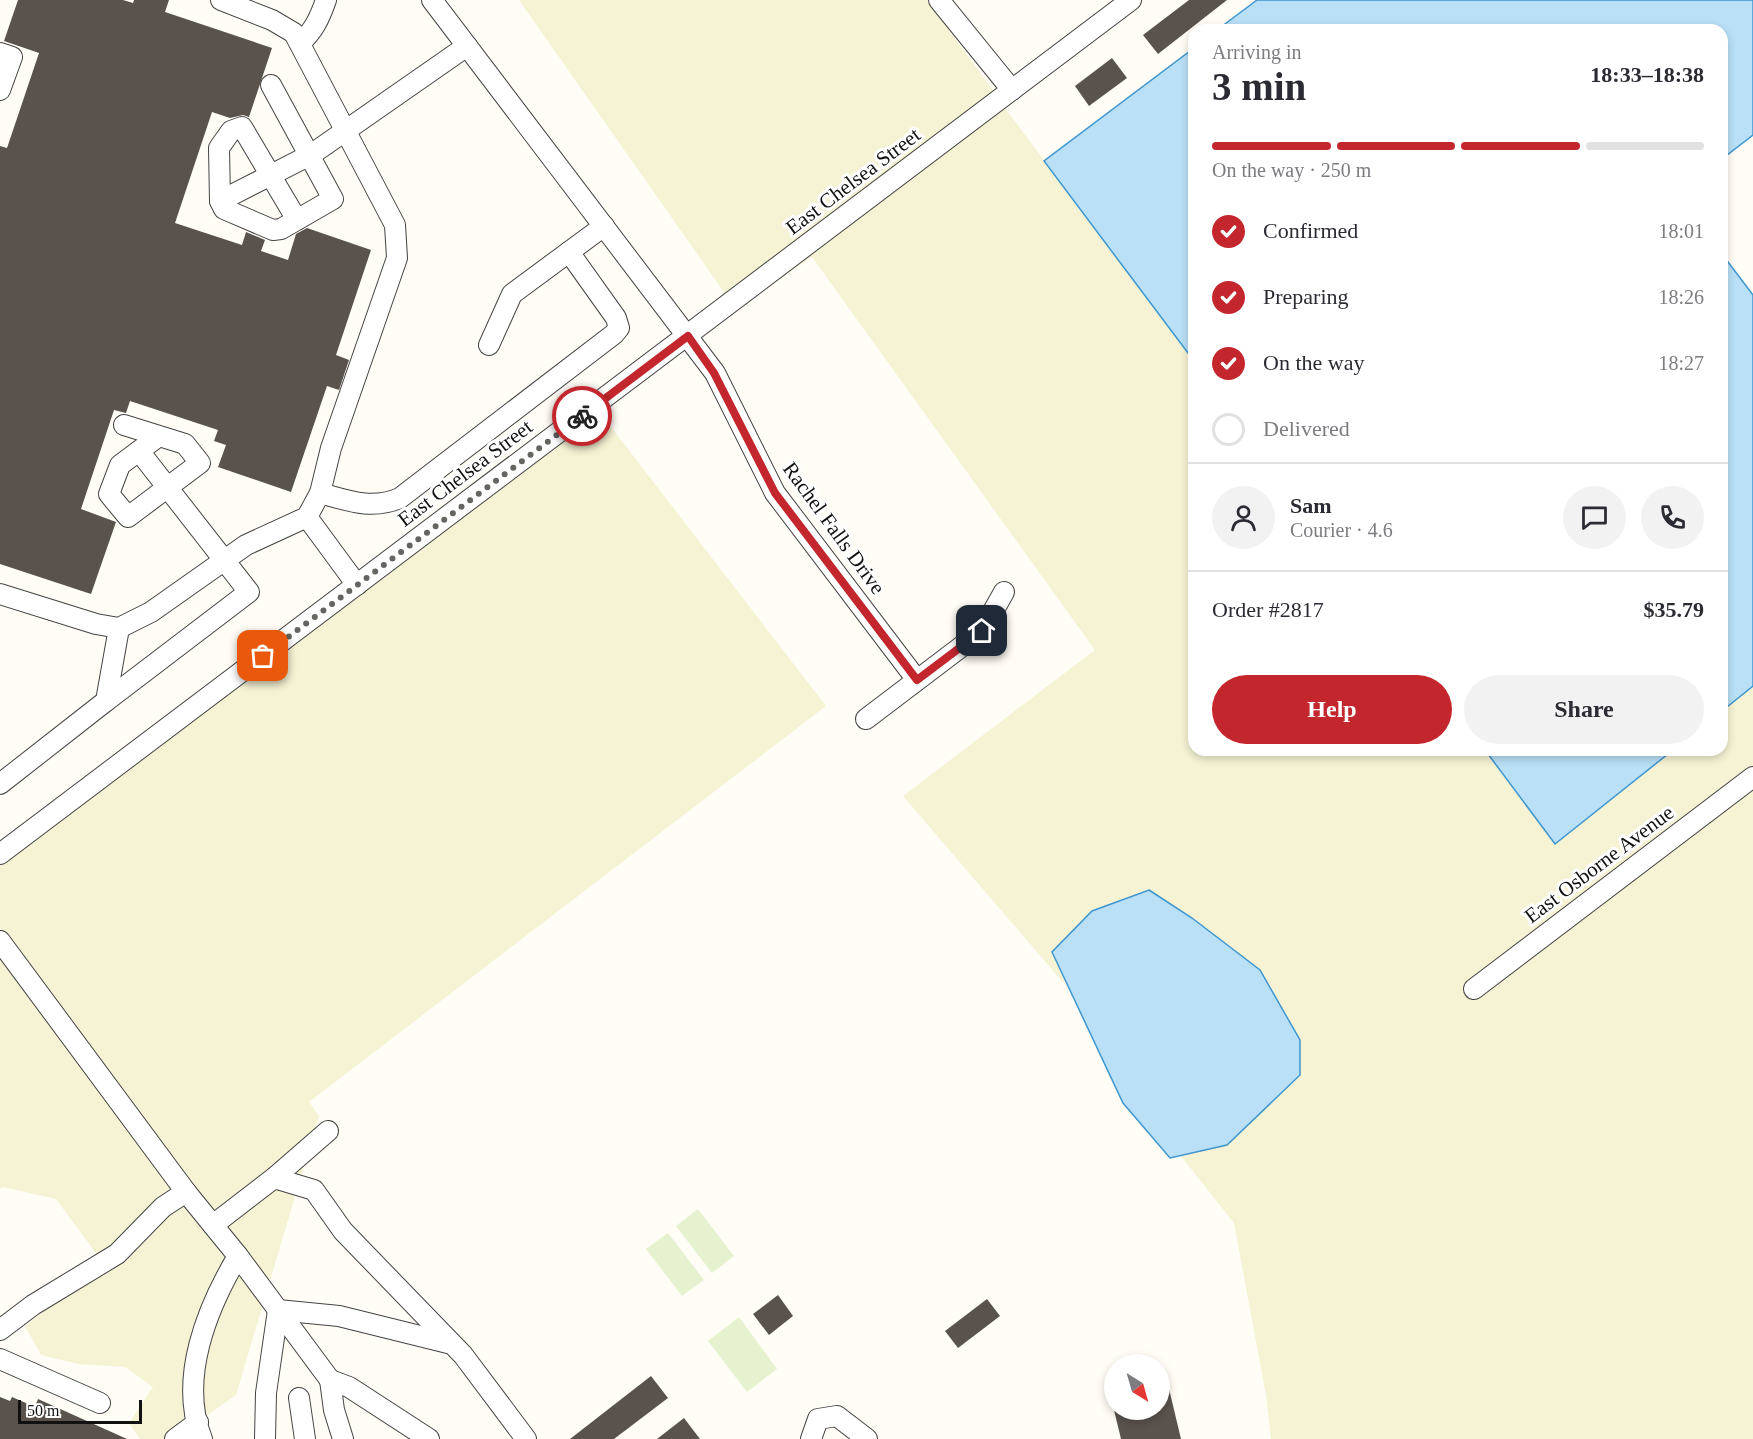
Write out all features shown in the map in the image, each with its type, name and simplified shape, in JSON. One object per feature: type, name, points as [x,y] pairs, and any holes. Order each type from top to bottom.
[{"type":"street","points":[[0,594],[96,624],[119,628],[151,612],[246,545],[308,517],[320,493],[331,448],[397,258],[395,225],[294,33],[272,20],[221,0]]},
{"type":"street","points":[[300,43],[309,36],[326,0]]},
{"type":"street","name":"Rachel Falls Drive","points":[[432,0],[688,336],[714,373],[775,493],[917,680]]},
{"type":"street","points":[[939,0],[1012,90]]},
{"type":"street","name":"East Chelsea Street","points":[[0,854],[1131,0]]},
{"type":"street","points":[[220,201],[309,156],[467,46]]},
{"type":"street","points":[[0,53],[12,57],[0,90]]},
{"type":"street","points":[[271,85],[333,199],[297,220],[281,229],[273,230],[224,209],[220,201],[219,148],[231,131],[242,127],[272,174],[297,220]]},
{"type":"street","points":[[489,345],[513,294],[604,225]]},
{"type":"street","points":[[320,493],[365,506],[384,505],[400,498],[614,334],[619,328],[616,318],[569,252]]},
{"type":"street","points":[[124,425],[185,444],[200,463],[128,517],[109,494],[120,465],[159,436]]},
{"type":"street","points":[[0,784],[249,592],[139,451]]},
{"type":"street","points":[[308,517],[357,585]]},
{"type":"street","points":[[866,719],[982,631],[1004,592]]},
{"type":"street","points":[[106,701],[119,628]]},
{"type":"street","name":"East Osborne Avenue","points":[[1474,989],[1753,777]]},
{"type":"street","points":[[0,940],[186,1192],[238,1256],[330,1380],[334,1410],[343,1439]]},
{"type":"street","points":[[213,1225],[274,1178],[327,1131]]},
{"type":"street","points":[[274,1178],[314,1190],[343,1231],[480,1374],[526,1439]]},
{"type":"street","points":[[0,1330],[33,1305],[117,1254],[164,1207],[186,1192]]},
{"type":"street","points":[[175,1439],[200,1430],[193,1398],[197,1350],[226,1277],[238,1256]]},
{"type":"street","points":[[278,1310],[339,1317],[450,1344]]},
{"type":"street","points":[[266,1439],[266,1393],[278,1310]]},
{"type":"street","points":[[0,1359],[100,1403]]},
{"type":"street","points":[[330,1380],[350,1387],[429,1439]]},
{"type":"street","points":[[299,1398],[305,1439]]},
{"type":"street","points":[[811,1439],[819,1419],[837,1416],[867,1439]]},
{"type":"shaded area","points":[[519,0],[927,0],[994,92],[726,295]]},
{"type":"shaded area","points":[[1005,108],[1188,353],[1188,756],[1490,756],[1555,843],[1665,756],[1728,756],[1728,706],[1753,686],[1753,1439],[1271,1439],[1266,1395],[1234,1223],[1180,1155],[1227,1145],[1300,1075],[1300,1040],[1260,970],[1192,918],[1149,890],[1052,952],[1067,987],[903,796],[1095,650],[812,257],[771,285]]},
{"type":"shaded area","points":[[601,414],[826,706],[309,1102],[319,1116],[236,1395],[173,1439],[140,1439],[129,1423],[153,1387],[125,1367],[78,1364],[41,1355],[25,1326],[104,1264],[56,1199],[3,1187],[0,1189],[0,866]]},
{"type":"green space","points":[[698,1209],[734,1256],[712,1273],[676,1226]]},
{"type":"green space","points":[[668,1233],[704,1280],[682,1296],[646,1249]]},
{"type":"green space","points":[[739,1317],[777,1369],[747,1392],[708,1341]]},
{"type":"water","points":[[1257,0],[1753,0],[1753,135],[1728,154],[1728,24],[1225,24]]},
{"type":"water","points":[[1188,53],[1188,353],[1044,161]]},
{"type":"water","points":[[1728,262],[1753,295],[1753,686],[1728,706]]},
{"type":"water","points":[[1489,756],[1665,756],[1555,844]]},
{"type":"water","points":[[1149,890],[1192,918],[1260,970],[1300,1040],[1300,1075],[1227,1145],[1170,1158],[1123,1103],[1052,952],[1092,911]]},
{"type":"building","points":[[18,0],[123,0],[133,3],[134,0],[169,0],[165,12],[272,48],[249,117],[243,115],[230,118],[212,112],[175,223],[242,245],[246,232],[265,240],[261,251],[288,260],[296,234],[307,228],[371,250],[336,355],[349,360],[339,390],[327,386],[291,492],[218,467],[226,445],[214,441],[218,430],[130,401],[126,413],[114,410],[81,509],[116,522],[91,594],[0,564],[0,146],[7,148],[39,53],[4,41]]},
{"type":"building","points":[[1189,0],[1227,0],[1196,24],[1188,24],[1188,31],[1158,54],[1143,35]]},
{"type":"building","points":[[1112,58],[1127,78],[1089,106],[1075,86]]},
{"type":"building","points":[[778,1295],[793,1316],[769,1335],[753,1314]]},
{"type":"building","points":[[987,1299],[1000,1316],[958,1348],[945,1331]]},
{"type":"building","points":[[651,1376],[668,1398],[614,1439],[570,1439]]},
{"type":"building","points":[[1170,1393],[1181,1439],[1121,1439],[1116,1420],[1170,1420]]},
{"type":"building","points":[[0,1397],[10,1401],[12,1397],[35,1407],[38,1399],[127,1439],[0,1439]]},
{"type":"building","points":[[684,1418],[700,1439],[657,1439]]},
{"type":"way so far","points":[[263,656],[582,416]]},
{"type":"route","points":[[582,416],[688,336],[714,373],[775,493],[917,680],[982,631]]}]
